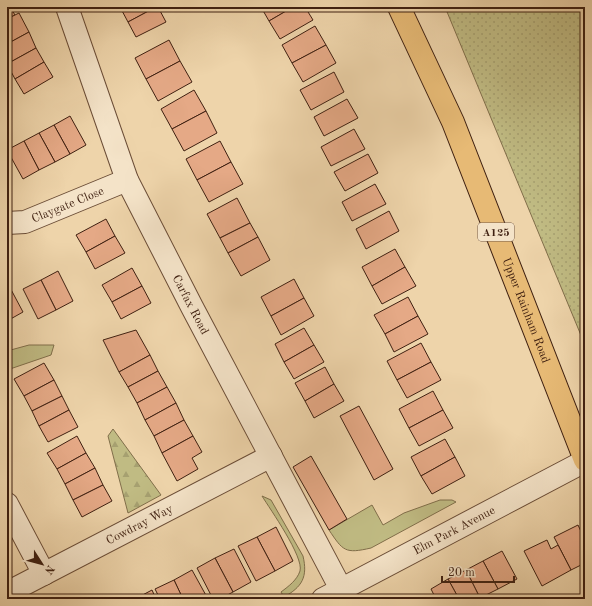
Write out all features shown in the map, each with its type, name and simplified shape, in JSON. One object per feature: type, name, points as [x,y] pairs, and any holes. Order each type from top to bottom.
[{"type":"main road","name":"Upper Rainham Road","points":[[399,7],[453,122],[585,461]]},
{"type":"street","name":"Carfax Road","points":[[67,7],[128,180],[271,456],[332,594]]},
{"type":"street","name":"Claygate Close","points":[[7,223],[25,222],[128,180]]},
{"type":"street","name":"Cowdray Way","points":[[7,593],[271,456]]},
{"type":"street","name":"Elm Park Avenue","points":[[332,594],[585,461]]},
{"type":"street","points":[[7,504],[44,574]]},
{"type":"green space","points":[[445,7],[585,7],[585,345]]},
{"type":"green space","points":[[29,345],[54,345],[51,355],[7,370],[7,351]]},
{"type":"green space","points":[[113,429],[161,495],[128,513],[108,436]]},
{"type":"green space","points":[[262,496],[271,500],[303,556],[305,570],[302,581],[295,589],[284,597],[281,592],[295,580],[300,571],[300,564],[292,545]]},
{"type":"green space","points":[[440,500],[452,500],[456,502],[371,548],[355,551],[346,549],[338,543],[329,530],[372,505],[383,525],[404,513]]},
{"type":"building","points":[[7,7],[10,7],[15,15],[7,19]]},
{"type":"building","points":[[120,7],[156,7],[128,22]]},
{"type":"building","points":[[158,7],[166,22],[136,37],[128,22]]},
{"type":"building","points":[[261,7],[293,7],[269,21]]},
{"type":"building","points":[[293,7],[305,7],[313,20],[280,39],[269,21]]},
{"type":"building","points":[[19,13],[29,32],[7,44],[7,19]]},
{"type":"building","points":[[315,26],[326,45],[292,63],[282,45]]},
{"type":"building","points":[[29,32],[36,48],[7,64],[7,44]]},
{"type":"building","points":[[169,40],[180,61],[146,79],[135,58]]},
{"type":"building","points":[[326,45],[336,63],[303,82],[292,63]]},
{"type":"building","points":[[36,48],[44,62],[15,79],[7,64]]},
{"type":"building","points":[[180,61],[192,82],[158,101],[146,79]]},
{"type":"building","points":[[44,62],[53,77],[24,94],[15,79]]},
{"type":"building","points":[[334,72],[344,92],[311,110],[300,90]]},
{"type":"building","points":[[194,90],[206,111],[172,129],[161,109]]},
{"type":"building","points":[[347,99],[358,118],[324,136],[314,117]]},
{"type":"building","points":[[206,111],[217,133],[184,151],[172,129]]},
{"type":"building","points":[[70,116],[86,145],[70,154],[54,125]]},
{"type":"building","points":[[54,125],[70,154],[55,162],[39,133]]},
{"type":"building","points":[[354,129],[365,149],[331,166],[321,147]]},
{"type":"building","points":[[39,133],[55,162],[39,170],[24,141]]},
{"type":"building","points":[[24,141],[39,170],[23,179],[7,150]]},
{"type":"building","points":[[220,141],[231,162],[197,180],[186,159]]},
{"type":"building","points":[[368,154],[378,173],[345,191],[334,172]]},
{"type":"building","points":[[231,162],[243,184],[209,202],[197,180]]},
{"type":"building","points":[[375,184],[386,204],[352,221],[342,202]]},
{"type":"building","points":[[237,198],[250,223],[220,238],[207,214]]},
{"type":"building","points":[[389,211],[399,231],[366,249],[356,229]]},
{"type":"building","points":[[106,219],[115,236],[86,252],[76,235]]},
{"type":"building","points":[[250,223],[258,237],[228,253],[220,238]]},
{"type":"building","points":[[115,236],[125,253],[95,269],[86,252]]},
{"type":"building","points":[[258,237],[270,260],[241,276],[228,253]]},
{"type":"building","points":[[395,249],[405,267],[372,286],[362,267]]},
{"type":"building","points":[[405,267],[416,286],[382,304],[372,286]]},
{"type":"building","points":[[132,268],[142,286],[112,302],[102,285]]},
{"type":"building","points":[[58,271],[73,301],[56,310],[41,280]]},
{"type":"building","points":[[294,279],[304,298],[271,316],[261,297]]},
{"type":"building","points":[[41,280],[56,310],[38,319],[23,289]]},
{"type":"building","points":[[7,282],[23,312],[7,321]]},
{"type":"building","points":[[142,286],[151,303],[121,319],[112,302]]},
{"type":"building","points":[[408,297],[418,316],[385,334],[374,315]]},
{"type":"building","points":[[304,298],[314,316],[281,335],[271,316]]},
{"type":"building","points":[[418,316],[428,334],[394,352],[385,334]]},
{"type":"building","points":[[304,328],[314,345],[284,362],[275,344]]},
{"type":"building","points":[[136,330],[150,355],[119,372],[103,340]]},
{"type":"building","points":[[421,343],[431,362],[397,380],[387,361]]},
{"type":"building","points":[[314,345],[324,362],[294,379],[284,362]]},
{"type":"building","points":[[150,355],[158,371],[128,387],[119,372]]},
{"type":"building","points":[[431,362],[441,380],[407,398],[397,380]]},
{"type":"building","points":[[44,363],[54,380],[24,396],[14,379]]},
{"type":"building","points":[[325,367],[334,384],[305,401],[295,383]]},
{"type":"building","points":[[158,371],[167,387],[137,403],[128,387]]},
{"type":"building","points":[[54,380],[62,396],[32,411],[24,396]]},
{"type":"building","points":[[334,384],[344,401],[314,418],[305,401]]},
{"type":"building","points":[[167,387],[176,403],[145,420],[137,403]]},
{"type":"building","points":[[433,391],[443,410],[409,428],[399,409]]},
{"type":"building","points":[[62,396],[69,410],[39,426],[32,411]]},
{"type":"building","points":[[176,403],[184,420],[154,436],[145,420]]},
{"type":"building","points":[[359,406],[393,469],[374,480],[340,416]]},
{"type":"building","points":[[69,410],[78,427],[48,442],[39,426]]},
{"type":"building","points":[[443,410],[453,428],[419,446],[409,428]]},
{"type":"building","points":[[184,420],[193,436],[162,453],[154,436]]},
{"type":"building","points":[[77,436],[86,453],[57,469],[47,453]]},
{"type":"building","points":[[193,436],[202,452],[192,458],[198,469],[177,481],[162,453]]},
{"type":"building","points":[[445,439],[455,457],[421,476],[411,457]]},
{"type":"building","points":[[86,453],[95,468],[65,484],[57,469]]},
{"type":"building","points":[[311,456],[347,519],[329,530],[293,467]]},
{"type":"building","points":[[455,457],[465,476],[432,494],[421,476]]},
{"type":"building","points":[[95,468],[103,485],[73,500],[65,484]]},
{"type":"building","points":[[103,485],[112,501],[82,517],[73,500]]},
{"type":"building","points":[[578,525],[585,540],[585,563],[571,570],[554,537]]},
{"type":"building","points":[[276,527],[293,561],[275,571],[257,537]]},
{"type":"building","points":[[257,537],[275,571],[256,581],[238,546]]},
{"type":"building","points":[[547,540],[551,549],[558,545],[571,570],[542,586],[524,551]]},
{"type":"building","points":[[234,549],[251,582],[233,592],[215,558]]},
{"type":"building","points":[[502,551],[517,579],[498,589],[483,561]]},
{"type":"building","points":[[215,558],[233,592],[220,599],[213,599],[197,568]]},
{"type":"building","points":[[483,561],[498,589],[480,598],[466,570]]},
{"type":"building","points":[[192,570],[208,599],[183,599],[174,580]]},
{"type":"building","points":[[466,570],[480,598],[479,599],[459,599],[448,579]]},
{"type":"building","points":[[448,579],[459,599],[436,599],[431,589]]},
{"type":"building","points":[[174,580],[183,599],[160,599],[155,589]]},
{"type":"building","points":[[152,590],[156,599],[135,599]]}]
